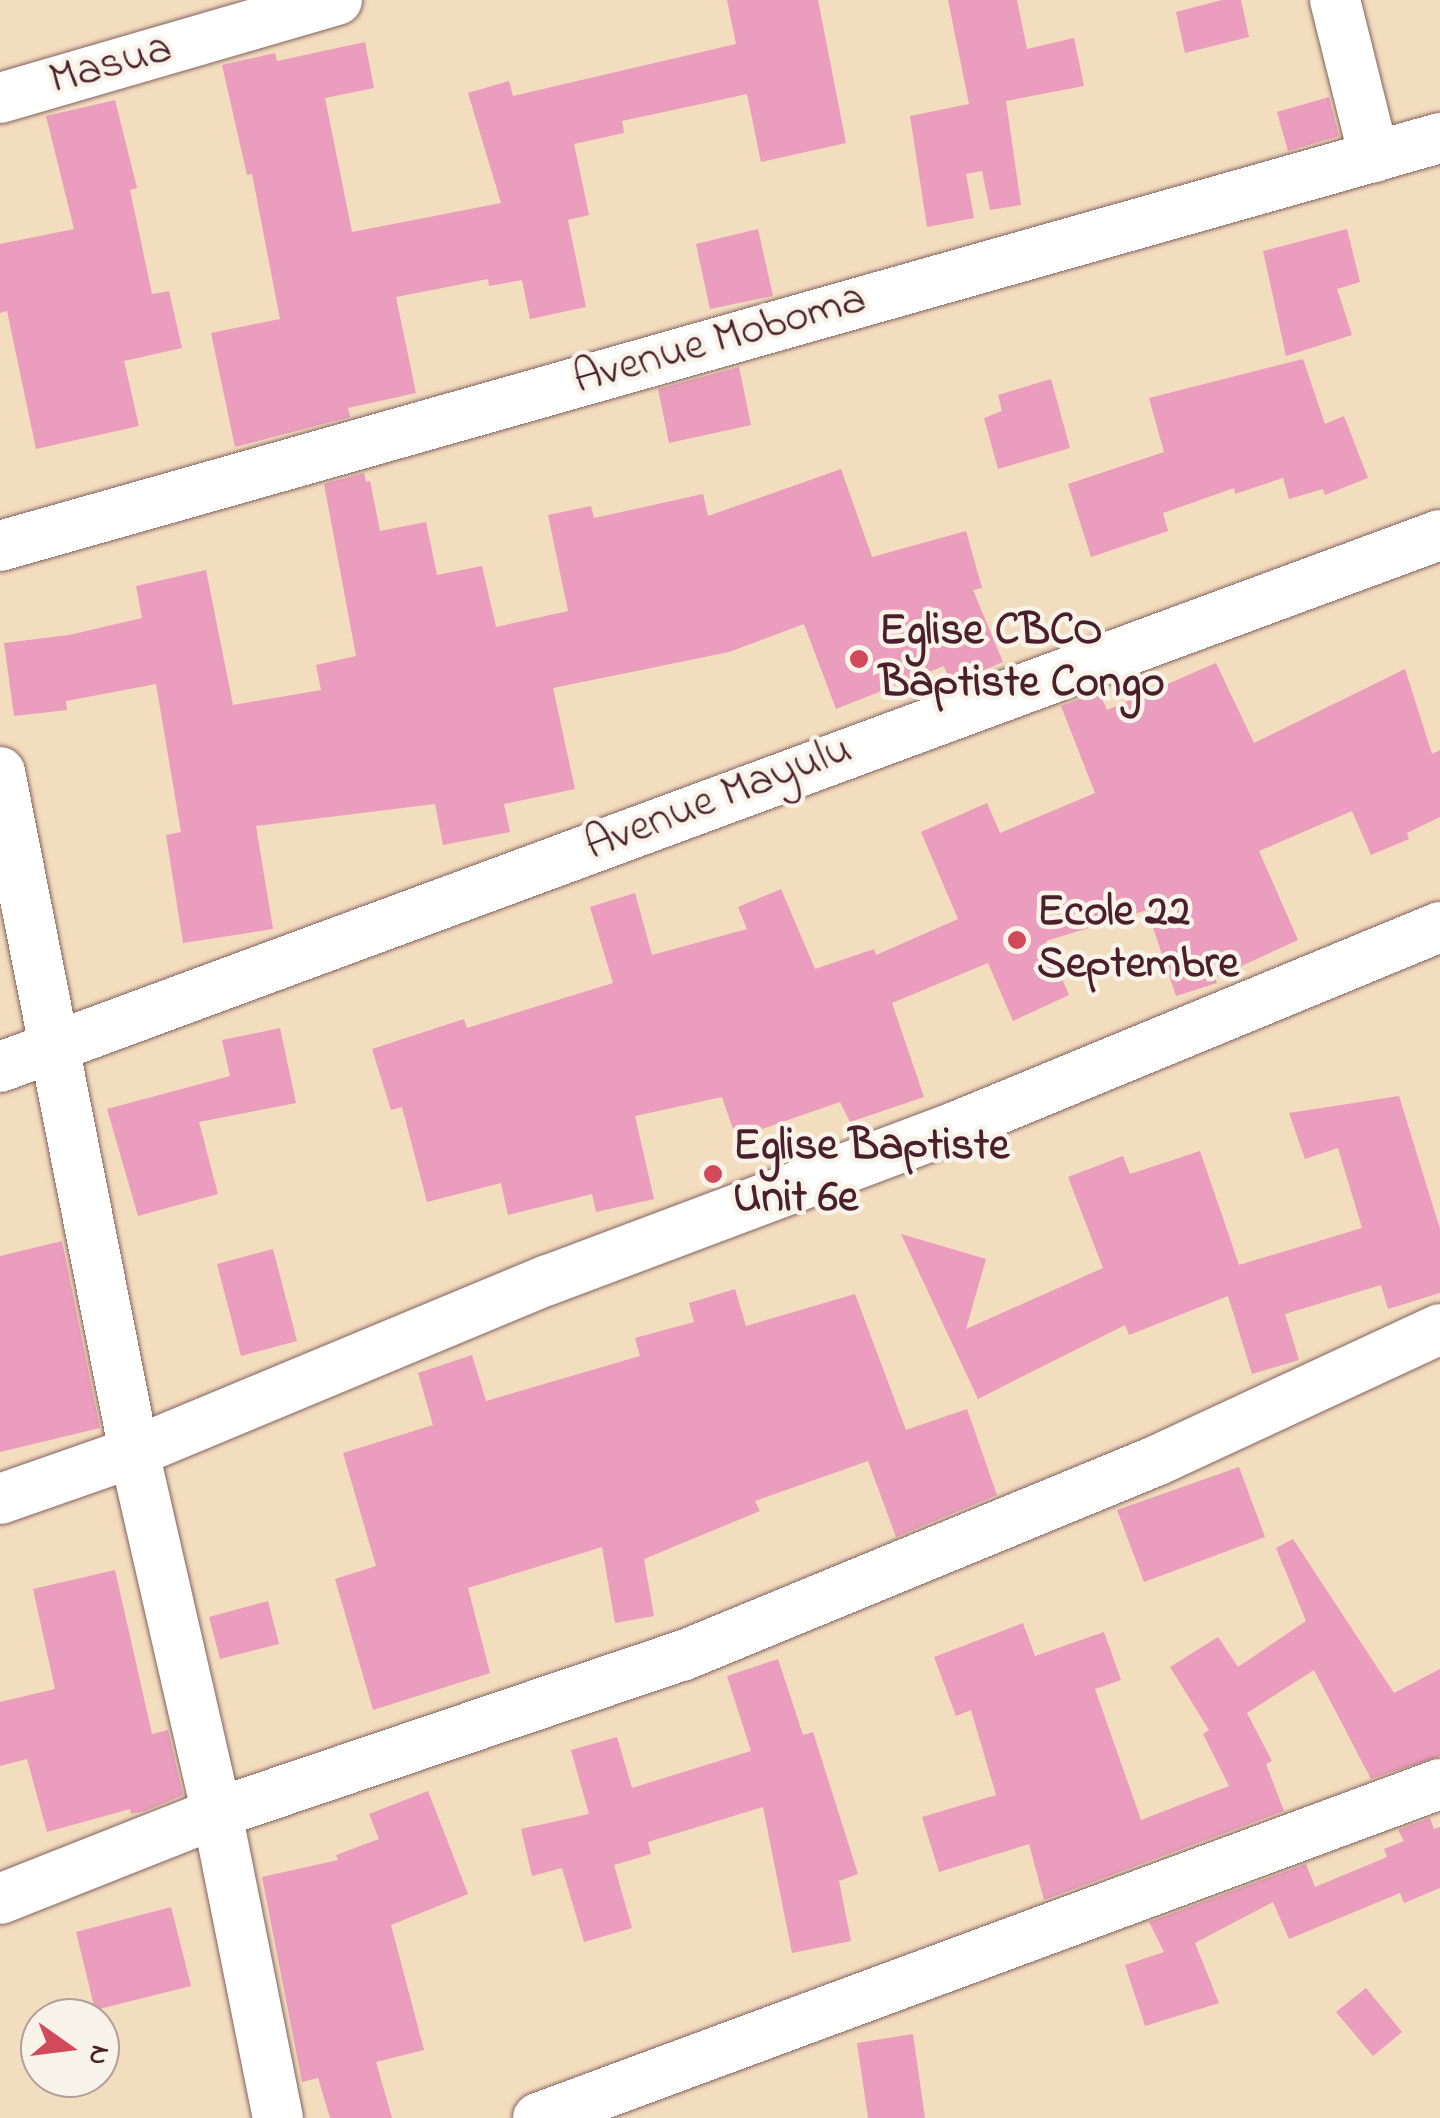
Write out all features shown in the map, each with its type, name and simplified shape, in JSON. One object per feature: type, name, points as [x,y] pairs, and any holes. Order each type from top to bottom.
[{"type":"street","name":"Masua","points":[[0,98],[338,0]]},
{"type":"street","points":[[1335,0],[1374,157]]},
{"type":"street","name":"Avenue Moboma","points":[[0,546],[1440,138]]},
{"type":"street","name":"Avenue Mayulu","points":[[0,1067],[1440,535]]},
{"type":"street","points":[[0,772],[134,1452],[217,1813],[278,2118]]},
{"type":"street","points":[[0,1499],[134,1452],[548,1280],[955,1126],[1440,926]]},
{"type":"street","points":[[0,1899],[217,1813],[682,1656],[1158,1460],[1440,1330]]},
{"type":"street","points":[[538,2118],[1440,1784]]},
{"type":"building","points":[[727,0],[818,0],[846,143],[761,162],[747,94],[622,121],[624,133],[574,144],[589,215],[568,220],[586,307],[530,319],[522,280],[489,286],[488,279],[396,297],[416,393],[348,408],[350,417],[235,447],[211,333],[280,319],[252,174],[247,175],[222,65],[275,53],[277,61],[365,42],[374,88],[325,98],[352,232],[501,203],[468,93],[509,81],[513,96],[736,44]]},
{"type":"building","points":[[948,0],[1017,0],[1027,49],[1074,38],[1084,86],[1006,101],[1021,205],[990,210],[982,171],[966,174],[974,218],[927,227],[910,116],[969,104]]},
{"type":"building","points":[[1222,0],[1241,0],[1249,37],[1185,53],[1176,12]]},
{"type":"building","points":[[1329,97],[1339,136],[1288,151],[1277,112]]},
{"type":"building","points":[[115,100],[137,188],[130,190],[152,294],[169,291],[182,348],[124,361],[139,426],[36,449],[7,311],[0,313],[0,244],[74,229],[46,116]]},
{"type":"building","points":[[758,229],[773,296],[710,309],[696,244]]},
{"type":"building","points":[[1347,229],[1360,282],[1337,289],[1352,335],[1286,356],[1263,251]]},
{"type":"building","points":[[1303,359],[1325,424],[1344,416],[1368,478],[1325,495],[1323,489],[1289,499],[1283,478],[1235,494],[1234,488],[1163,513],[1168,531],[1091,557],[1068,484],[1164,452],[1149,398]]},
{"type":"building","points":[[739,367],[751,425],[669,443],[658,389]]},
{"type":"building","points":[[1051,379],[1070,448],[998,469],[984,418],[1002,411],[998,395]]},
{"type":"building","points":[[841,469],[872,557],[966,531],[982,588],[973,590],[1003,662],[951,684],[944,666],[836,709],[804,624],[729,652],[553,688],[575,789],[504,804],[510,832],[443,845],[435,804],[256,826],[273,929],[183,943],[166,835],[181,832],[156,684],[66,701],[67,710],[14,716],[4,643],[69,635],[142,618],[136,586],[206,570],[233,705],[321,690],[316,665],[356,656],[324,484],[364,473],[366,482],[370,481],[380,531],[426,522],[437,575],[482,566],[496,627],[568,611],[548,515],[591,506],[594,518],[703,494],[708,516]]},
{"type":"building","points":[[1216,663],[1254,743],[1405,669],[1432,754],[1440,750],[1440,817],[1407,833],[1409,839],[1371,855],[1352,811],[1259,851],[1298,940],[1215,978],[1217,983],[1176,996],[1147,910],[1046,941],[1069,995],[1013,1021],[988,963],[892,1003],[924,1097],[850,1122],[840,1102],[736,1138],[722,1097],[635,1116],[654,1199],[596,1212],[592,1194],[508,1215],[501,1183],[427,1202],[402,1107],[391,1110],[372,1049],[464,1019],[467,1028],[613,983],[590,907],[635,893],[652,955],[747,929],[738,907],[781,889],[815,969],[874,949],[876,955],[958,919],[921,832],[987,803],[1000,833],[1095,793],[1061,706],[1099,692],[1107,710]]},
{"type":"building","points":[[280,1028],[296,1103],[199,1122],[218,1194],[138,1216],[107,1109],[230,1076],[222,1040]]},
{"type":"building","points":[[1399,1096],[1440,1229],[1440,1293],[1388,1309],[1381,1285],[1285,1314],[1299,1360],[1252,1374],[1228,1296],[1129,1335],[1125,1325],[978,1399],[901,1234],[986,1259],[966,1329],[1103,1268],[1068,1177],[1123,1156],[1130,1174],[1200,1151],[1239,1265],[1362,1228],[1338,1148],[1305,1159],[1289,1113]]},
{"type":"building","points":[[62,1241],[100,1428],[0,1452],[0,1256]]},
{"type":"building","points":[[273,1249],[297,1341],[241,1356],[217,1264]]},
{"type":"building","points":[[735,1289],[746,1326],[855,1294],[906,1430],[967,1409],[997,1495],[896,1537],[868,1461],[755,1501],[760,1511],[644,1559],[654,1616],[615,1623],[602,1547],[468,1588],[490,1673],[373,1710],[335,1579],[376,1566],[343,1453],[433,1425],[418,1373],[472,1355],[486,1401],[640,1356],[635,1338],[694,1322],[689,1303]]},
{"type":"building","points":[[1239,1467],[1265,1537],[1144,1582],[1117,1510]]},
{"type":"building","points":[[1293,1539],[1394,1693],[1440,1669],[1440,1756],[1371,1779],[1314,1670],[1247,1713],[1272,1761],[1266,1764],[1284,1811],[1044,1900],[1029,1844],[939,1872],[922,1817],[996,1795],[971,1710],[956,1716],[934,1657],[1023,1623],[1035,1656],[1104,1632],[1121,1680],[1095,1689],[1141,1820],[1229,1786],[1203,1734],[1209,1730],[1170,1667],[1218,1637],[1238,1667],[1306,1621],[1276,1548]]},
{"type":"building","points":[[115,1570],[152,1734],[168,1730],[183,1795],[145,1811],[131,1814],[130,1809],[47,1832],[27,1759],[0,1766],[0,1702],[55,1689],[33,1589]]},
{"type":"building","points":[[268,1601],[279,1644],[220,1659],[209,1617]]},
{"type":"building","points":[[778,1659],[803,1735],[813,1732],[858,1874],[839,1881],[851,1941],[792,1953],[763,1807],[648,1842],[651,1854],[614,1865],[632,1928],[584,1942],[562,1868],[532,1876],[521,1829],[589,1814],[571,1750],[617,1737],[632,1788],[751,1751],[727,1676]]},
{"type":"building","points":[[428,1791],[468,1894],[391,1925],[424,2050],[376,2062],[392,2118],[330,2118],[318,2078],[302,2082],[262,1877],[338,1860],[336,1855],[379,1839],[369,1814]]},
{"type":"building","points":[[1430,1818],[1434,1829],[1440,1827],[1440,1888],[1404,1903],[1400,1893],[1289,1939],[1273,1902],[1195,1943],[1219,2003],[1145,2026],[1125,1965],[1164,1952],[1149,1922],[1306,1864],[1315,1887],[1387,1857],[1384,1849],[1404,1841],[1398,1830]]},
{"type":"building","points":[[171,1907],[191,1986],[120,2004],[120,1998],[92,1998],[76,1932]]},
{"type":"building","points":[[1366,1988],[1402,2032],[1373,2056],[1336,2012]]},
{"type":"building","points":[[913,2034],[925,2118],[868,2118],[857,2043]]},
{"type":"place","name":"Eglise CBCO Baptiste Congo","points":[[859,659]]},
{"type":"place","name":"Ecole 22 Septembre","points":[[1017,940]]},
{"type":"place","name":"Eglise Baptiste Unit 6e","points":[[713,1174]]}]
